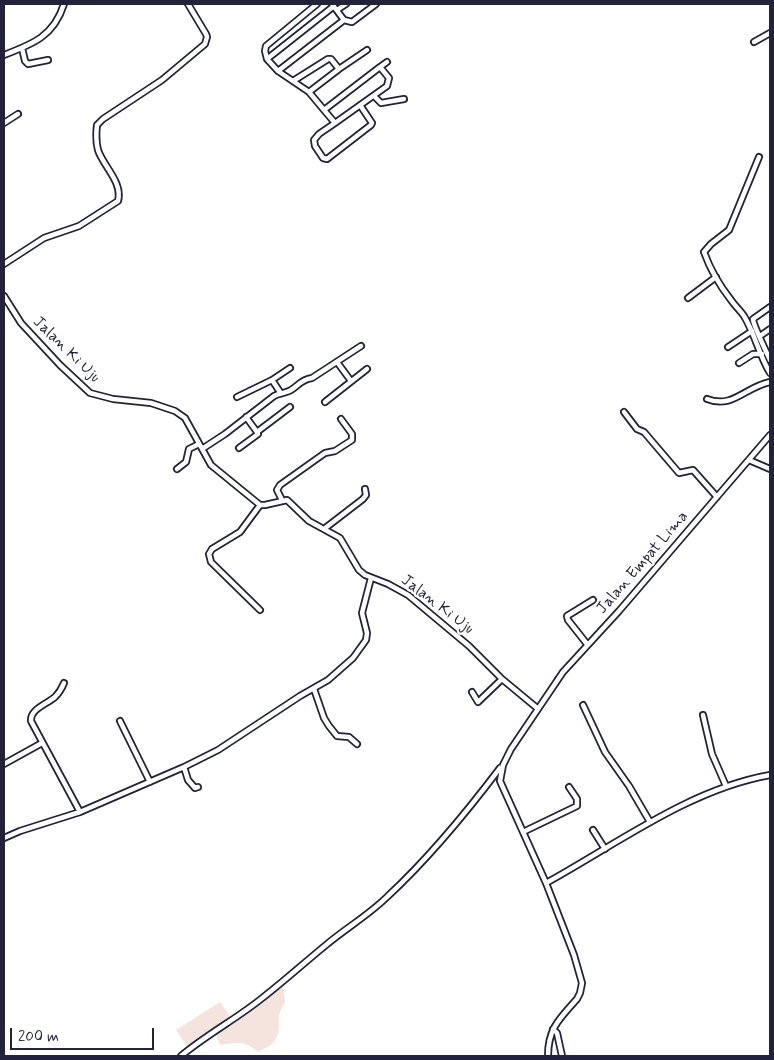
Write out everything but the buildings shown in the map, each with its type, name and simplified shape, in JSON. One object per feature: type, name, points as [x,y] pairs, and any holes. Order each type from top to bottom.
[{"type":"street","points":[[4,55],[43,37],[58,19],[64,4]]},
{"type":"street","points":[[4,264],[44,238],[78,226],[120,199],[117,186],[98,149],[97,125],[103,119],[162,80],[205,44],[206,34],[188,4]]},
{"type":"street","points":[[317,4],[266,46],[265,52],[267,59],[278,71],[309,92],[335,123]]},
{"type":"street","points":[[267,59],[334,7],[346,4]]},
{"type":"street","points":[[334,7],[344,20],[352,22],[376,4]]},
{"type":"street","points":[[278,71],[344,20]]},
{"type":"street","points":[[754,42],[770,33]]},
{"type":"street","points":[[22,48],[28,64],[48,60]]},
{"type":"street","points":[[309,92],[367,50]]},
{"type":"street","points":[[293,81],[328,59],[331,59],[339,69]]},
{"type":"street","points":[[324,110],[387,62]]},
{"type":"street","points":[[360,105],[372,123],[371,125],[336,154],[327,159],[323,158],[315,146],[314,140],[319,134],[388,85],[389,78],[380,67]]},
{"type":"street","points":[[374,96],[381,103],[404,99]]},
{"type":"street","points":[[4,123],[18,114]]},
{"type":"street","points":[[759,157],[730,227],[726,233],[704,252],[708,264],[731,300],[744,316],[770,360]]},
{"type":"street","points":[[688,298],[716,277]]},
{"type":"street","name":"Jalan Ki Uju","points":[[4,296],[21,323],[60,365],[95,395],[151,403],[181,413],[211,465],[260,505]]},
{"type":"street","points":[[770,307],[753,319],[753,324],[766,353],[770,373]]},
{"type":"street","points":[[760,336],[770,329]]},
{"type":"street","points":[[728,347],[752,330]]},
{"type":"street","points":[[202,449],[280,392],[287,392],[299,382],[312,378],[360,346]]},
{"type":"street","points":[[739,363],[753,354],[766,353]]},
{"type":"street","points":[[337,362],[351,381]]},
{"type":"street","points":[[238,397],[272,380],[290,368]]},
{"type":"street","points":[[325,402],[367,369]]},
{"type":"street","points":[[272,380],[280,392]]},
{"type":"street","points":[[707,399],[721,403],[759,385],[770,382]]},
{"type":"street","points":[[239,448],[290,407]]},
{"type":"street","points":[[624,412],[637,429],[644,432],[679,473],[693,470],[717,497]]},
{"type":"street","points":[[246,417],[257,432]]},
{"type":"street","points":[[260,610],[211,562],[209,554],[212,549],[240,532],[260,505],[282,500],[278,490],[280,485],[325,453],[335,451],[352,440],[352,434],[341,419]]},
{"type":"street","name":"Jalan Empat Lima","points":[[181,1056],[260,1000],[389,896],[418,867],[453,828],[503,764],[538,708],[564,672],[770,435]]},
{"type":"street","points":[[176,469],[186,462],[189,449],[199,444]]},
{"type":"street","points":[[749,460],[770,469]]},
{"type":"street","points":[[324,529],[366,497],[365,489]]},
{"type":"street","name":"Jalan Ki Uju","points":[[282,500],[291,502],[303,516],[340,538],[360,570],[371,578],[388,584],[408,595],[469,646],[502,678],[538,708]]},
{"type":"street","points":[[4,838],[80,812],[184,767],[218,750],[300,696],[328,680],[353,658],[366,640],[362,613],[371,578]]},
{"type":"street","points":[[587,644],[568,620],[567,616],[593,600]]},
{"type":"street","points":[[472,692],[478,702],[502,678]]},
{"type":"street","points":[[64,683],[55,696],[30,717],[80,812]]},
{"type":"street","points":[[314,689],[328,726],[337,736],[349,737],[357,744]]},
{"type":"street","points":[[583,705],[606,752],[650,822]]},
{"type":"street","points":[[703,715],[712,754],[726,786]]},
{"type":"street","points":[[120,720],[150,782]]},
{"type":"street","points":[[4,764],[42,743]]},
{"type":"street","points":[[503,764],[500,781],[546,883],[572,948],[582,983],[577,999],[552,1029],[548,1040],[548,1056]]},
{"type":"street","points":[[184,767],[191,784],[195,788],[198,786]]},
{"type":"street","points":[[546,883],[650,822],[726,786],[770,775]]},
{"type":"street","points":[[523,832],[577,806],[577,800],[569,787]]},
{"type":"street","points":[[593,830],[606,849]]},
{"type":"street","points":[[552,1029],[557,1033],[562,1056]]},
{"type":"shaded area","points":[[281,985],[284,990],[285,1002],[279,1014],[277,1037],[271,1045],[258,1052],[242,1043],[221,1045],[219,1043],[216,1034]]},
{"type":"shaded area","points":[[220,1002],[232,1019],[189,1047],[186,1045],[176,1030]]}]
